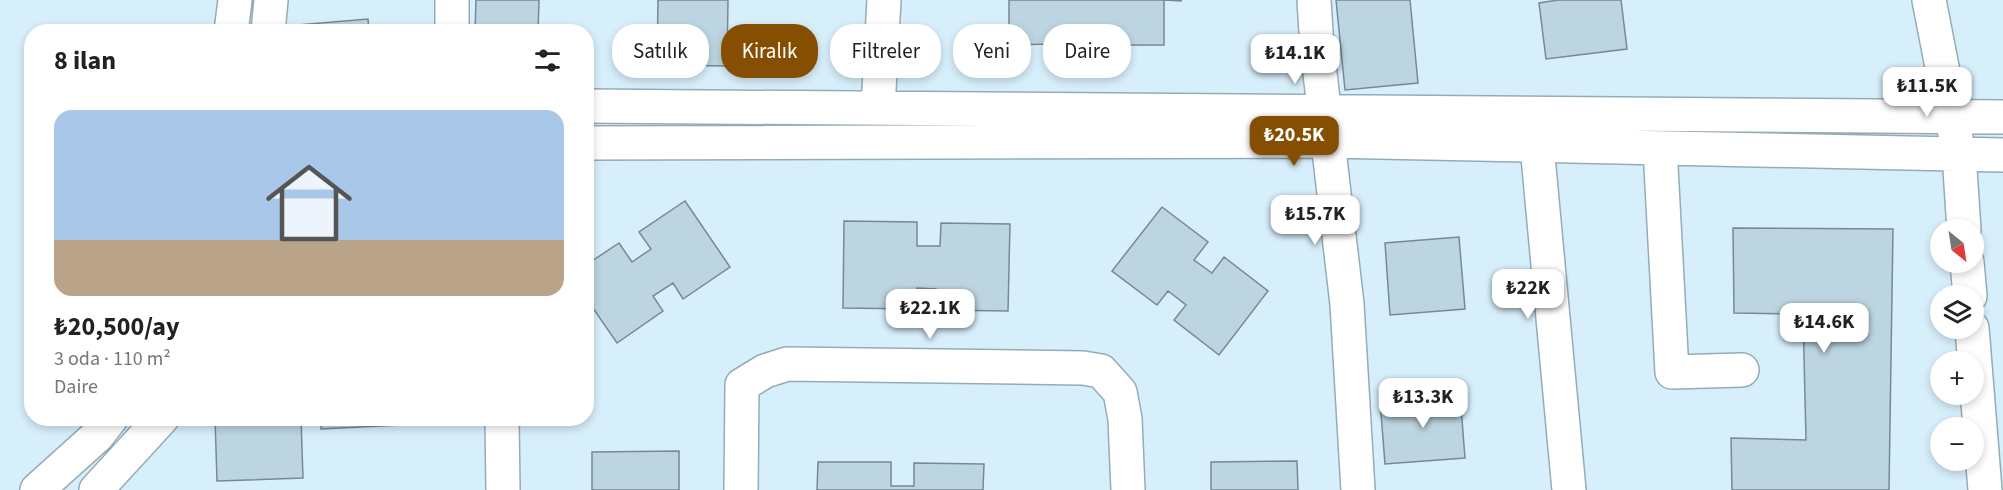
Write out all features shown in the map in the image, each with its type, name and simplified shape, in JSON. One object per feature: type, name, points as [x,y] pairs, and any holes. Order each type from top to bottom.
[{"type":"street","points":[[232,24],[235,0]]},
{"type":"street","points":[[269,24],[271,0]]},
{"type":"street","points":[[452,0],[452,24]]},
{"type":"street","points":[[878,108],[884,0]]},
{"type":"street","points":[[1314,0],[1347,304],[1358,490]]},
{"type":"street","points":[[1929,0],[1959,154],[1963,219]]},
{"type":"street","points":[[594,106],[878,108],[1326,126],[1537,146],[2003,155]]},
{"type":"street","points":[[594,143],[1326,126],[2003,117]]},
{"type":"street","points":[[1537,146],[1569,490]]},
{"type":"street","points":[[1660,148],[1672,372],[1742,370]]},
{"type":"street","points":[[1973,339],[1985,490]]},
{"type":"street","points":[[741,490],[742,385],[765,370],[787,363],[1101,370],[1120,392],[1125,419],[1128,490]]},
{"type":"street","points":[[37,490],[97,436],[105,426]]},
{"type":"street","points":[[96,490],[155,426]]},
{"type":"street","points":[[502,426],[503,490]]},
{"type":"building","points":[[476,0],[539,0],[538,24],[475,24]]},
{"type":"building","points":[[658,0],[728,0],[728,24],[721,24],[721,66],[709,66],[709,24],[658,24]]},
{"type":"building","points":[[1009,0],[1164,0],[1164,45],[1131,45],[1131,24],[1043,24],[1043,44],[1031,44],[1031,24],[1009,24]]},
{"type":"building","points":[[1336,0],[1410,0],[1418,83],[1345,90]]},
{"type":"building","points":[[1558,0],[1621,0],[1627,49],[1546,59],[1539,3]]},
{"type":"building","points":[[368,19],[368,24],[310,24]]},
{"type":"building","points":[[685,201],[730,267],[683,299],[673,283],[653,296],[663,311],[617,343],[594,310],[594,260],[619,243],[632,262],[651,249],[639,232]]},
{"type":"building","points":[[1162,207],[1208,242],[1194,260],[1212,273],[1224,257],[1268,291],[1219,355],[1174,320],[1186,305],[1168,291],[1157,305],[1112,271]]},
{"type":"building","points":[[844,221],[917,222],[917,246],[940,246],[941,223],[1010,224],[1008,311],[936,310],[936,289],[917,288],[916,309],[843,308]]},
{"type":"building","points":[[1733,228],[1893,229],[1889,490],[1732,490],[1731,438],[1806,440],[1803,314],[1734,313]]},
{"type":"building","points":[[1459,237],[1465,309],[1390,315],[1385,243]]},
{"type":"building","points":[[1460,394],[1465,458],[1385,464],[1380,401]]},
{"type":"building","points":[[215,426],[301,426],[303,478],[217,481]]},
{"type":"building","points":[[321,426],[381,426],[321,429]]},
{"type":"building","points":[[679,451],[679,490],[592,490],[592,452]]},
{"type":"building","points":[[1297,461],[1298,490],[1211,490],[1211,462]]},
{"type":"building","points":[[818,462],[891,462],[891,486],[914,486],[914,463],[984,464],[983,490],[817,490]]}]
